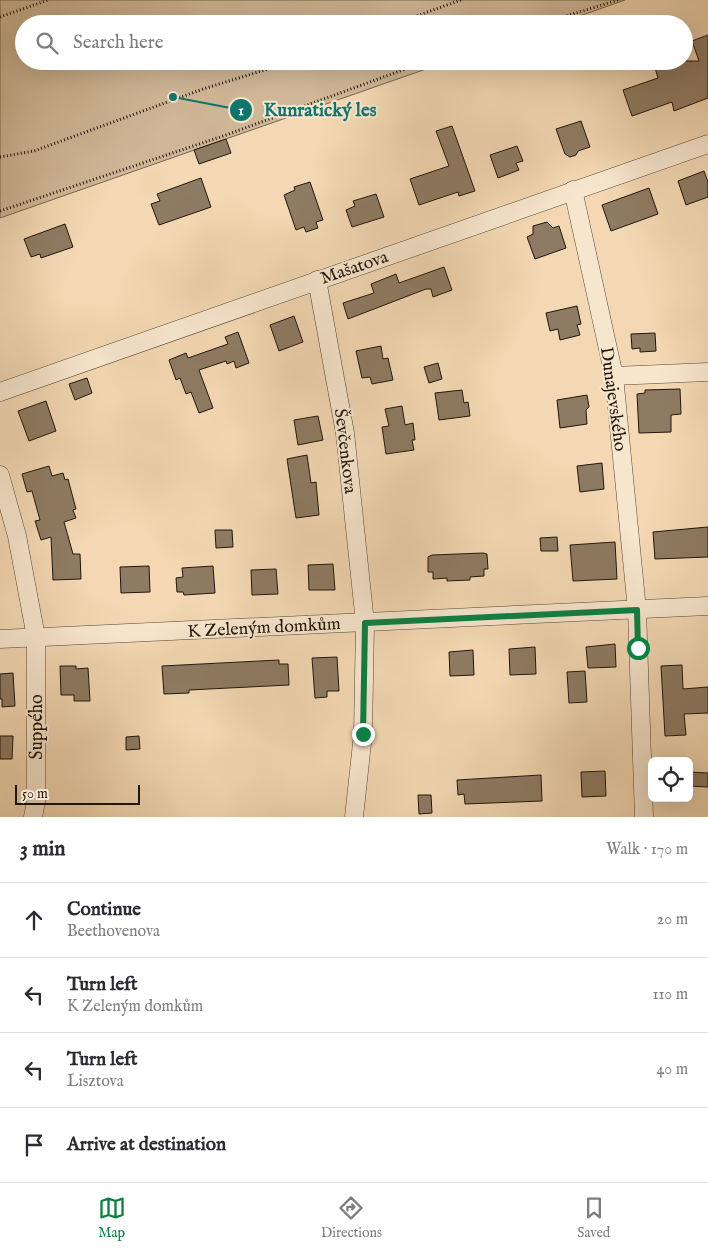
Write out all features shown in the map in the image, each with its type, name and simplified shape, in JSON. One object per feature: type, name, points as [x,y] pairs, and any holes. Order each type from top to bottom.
[{"type":"street","name":"Mašatova","points":[[0,392],[708,144]]},
{"type":"street","name":"Dunajevského","points":[[573,190],[614,376],[637,610],[644,817]]},
{"type":"street","name":"Ševčenkova","points":[[316,280],[345,433],[365,623],[363,734],[354,817]]},
{"type":"street","points":[[614,376],[708,372]]},
{"type":"street","points":[[0,474],[17,536],[36,638]]},
{"type":"street","name":"K Zeleným domkům","points":[[0,639],[708,606]]},
{"type":"street","name":"Suppého","points":[[33,817],[36,801],[36,638]]},
{"type":"path","points":[[0,17],[48,0]]},
{"type":"path","points":[[419,15],[461,0]]},
{"type":"path","points":[[569,15],[618,0]]},
{"type":"path","points":[[0,157],[34,151],[203,89],[265,70]]},
{"type":"path","points":[[0,211],[226,135],[403,70]]},
{"type":"shaded area","points":[[0,0],[625,0],[582,15],[15,15],[15,70],[423,70],[0,218]]},
{"type":"building","points":[[708,35],[708,98],[674,111],[672,102],[632,116],[623,90],[658,78],[656,70],[693,70],[693,61],[699,61],[693,41]]},
{"type":"building","points":[[581,121],[590,147],[578,151],[576,155],[570,157],[565,154],[556,129]]},
{"type":"building","points":[[452,126],[475,191],[459,196],[458,192],[419,205],[410,179],[449,166],[436,131]]},
{"type":"building","points":[[226,139],[231,153],[199,164],[194,150]]},
{"type":"building","points":[[517,146],[523,161],[516,163],[519,170],[498,178],[490,155]]},
{"type":"building","points":[[704,171],[708,182],[708,197],[686,205],[678,181]]},
{"type":"building","points":[[201,178],[211,207],[159,225],[151,204],[160,201],[157,194]]},
{"type":"building","points":[[310,182],[323,220],[316,222],[318,228],[306,232],[304,227],[296,230],[284,195],[295,190],[294,187]]},
{"type":"building","points":[[649,188],[658,214],[611,231],[602,205]]},
{"type":"building","points":[[376,194],[384,217],[352,227],[346,210],[355,206],[353,201]]},
{"type":"building","points":[[547,222],[553,228],[559,226],[566,248],[535,259],[527,237],[533,234],[533,226]]},
{"type":"building","points":[[65,224],[73,247],[41,258],[40,254],[31,257],[24,239]]},
{"type":"building","points":[[444,267],[452,290],[433,297],[431,289],[426,289],[348,319],[343,303],[374,293],[371,284],[396,274],[399,283]]},
{"type":"building","points":[[577,306],[581,324],[577,325],[580,335],[560,340],[558,329],[550,331],[546,313]]},
{"type":"building","points":[[294,316],[303,342],[279,351],[270,325]]},
{"type":"building","points":[[238,332],[249,363],[236,368],[234,361],[227,364],[226,361],[199,370],[213,408],[199,413],[191,392],[186,394],[180,378],[176,380],[169,360],[186,353],[188,358],[228,344],[225,337]]},
{"type":"building","points":[[655,333],[656,351],[640,352],[640,348],[632,349],[631,334]]},
{"type":"building","points":[[381,346],[383,359],[388,358],[393,380],[372,384],[370,377],[362,378],[356,351]]},
{"type":"building","points":[[438,363],[442,379],[429,383],[424,367]]},
{"type":"building","points":[[87,378],[92,393],[75,400],[69,384]]},
{"type":"building","points":[[680,389],[681,414],[671,415],[671,432],[639,433],[637,394],[645,393],[645,390]]},
{"type":"building","points":[[462,390],[464,403],[468,402],[470,416],[439,420],[435,393]]},
{"type":"building","points":[[587,395],[589,407],[586,410],[587,424],[560,428],[557,400]]},
{"type":"building","points":[[46,401],[56,431],[29,441],[18,411]]},
{"type":"building","points":[[402,406],[405,425],[413,423],[415,440],[412,440],[414,450],[386,454],[382,427],[389,426],[385,409]]},
{"type":"building","points":[[318,416],[323,440],[298,445],[294,420]]},
{"type":"building","points":[[307,455],[311,483],[316,482],[319,515],[296,518],[287,459]]},
{"type":"building","points":[[602,463],[604,489],[580,492],[577,466]]},
{"type":"building","points":[[49,466],[52,476],[63,473],[65,480],[68,479],[76,509],[73,510],[76,518],[64,522],[73,554],[80,554],[81,579],[53,580],[51,537],[41,540],[35,521],[40,520],[32,491],[27,492],[22,474]]},
{"type":"building","points":[[708,527],[708,557],[655,559],[653,532]]},
{"type":"building","points":[[215,530],[232,530],[233,547],[216,548]]},
{"type":"building","points":[[557,537],[558,551],[541,551],[540,538]]},
{"type":"building","points":[[615,542],[617,579],[573,581],[570,545]]},
{"type":"building","points":[[487,554],[488,569],[484,569],[484,576],[470,577],[470,580],[447,581],[447,578],[433,579],[433,572],[428,572],[428,557],[432,555]]},
{"type":"building","points":[[333,564],[335,590],[309,590],[308,565]]},
{"type":"building","points":[[149,566],[150,592],[121,593],[120,567]]},
{"type":"building","points":[[213,566],[215,593],[184,595],[183,592],[177,592],[176,578],[183,577],[182,568]]},
{"type":"building","points":[[276,569],[278,594],[252,595],[251,570]]},
{"type":"building","points":[[615,644],[616,667],[588,668],[586,647]]},
{"type":"building","points":[[535,647],[536,674],[510,675],[509,649]]},
{"type":"building","points":[[473,650],[474,675],[450,676],[449,652]]},
{"type":"building","points":[[337,657],[339,691],[327,691],[327,697],[315,698],[312,658]]},
{"type":"building","points":[[279,660],[279,664],[288,664],[289,685],[189,690],[189,693],[164,694],[162,666]]},
{"type":"building","points":[[682,665],[683,689],[708,687],[708,713],[684,714],[686,735],[665,736],[661,666]]},
{"type":"building","points":[[60,666],[76,666],[76,669],[88,668],[90,701],[74,701],[74,695],[61,695]]},
{"type":"building","points":[[585,671],[587,702],[569,703],[567,672]]},
{"type":"building","points":[[13,673],[15,706],[2,707],[2,699],[0,699],[0,674]]},
{"type":"building","points":[[0,736],[13,736],[12,759],[0,759]]},
{"type":"building","points":[[139,736],[140,749],[126,750],[126,737]]},
{"type":"building","points":[[605,771],[606,796],[582,797],[581,772]]},
{"type":"building","points":[[693,772],[708,773],[708,787],[693,786]]},
{"type":"building","points":[[541,775],[542,801],[465,804],[464,794],[458,795],[457,780]]},
{"type":"building","points":[[418,795],[431,795],[432,813],[419,814]]},
{"type":"place","name":"Kunratický les","points":[[173,97]]},
{"type":"route","points":[[363,734],[365,623],[637,610],[638,648]]}]
